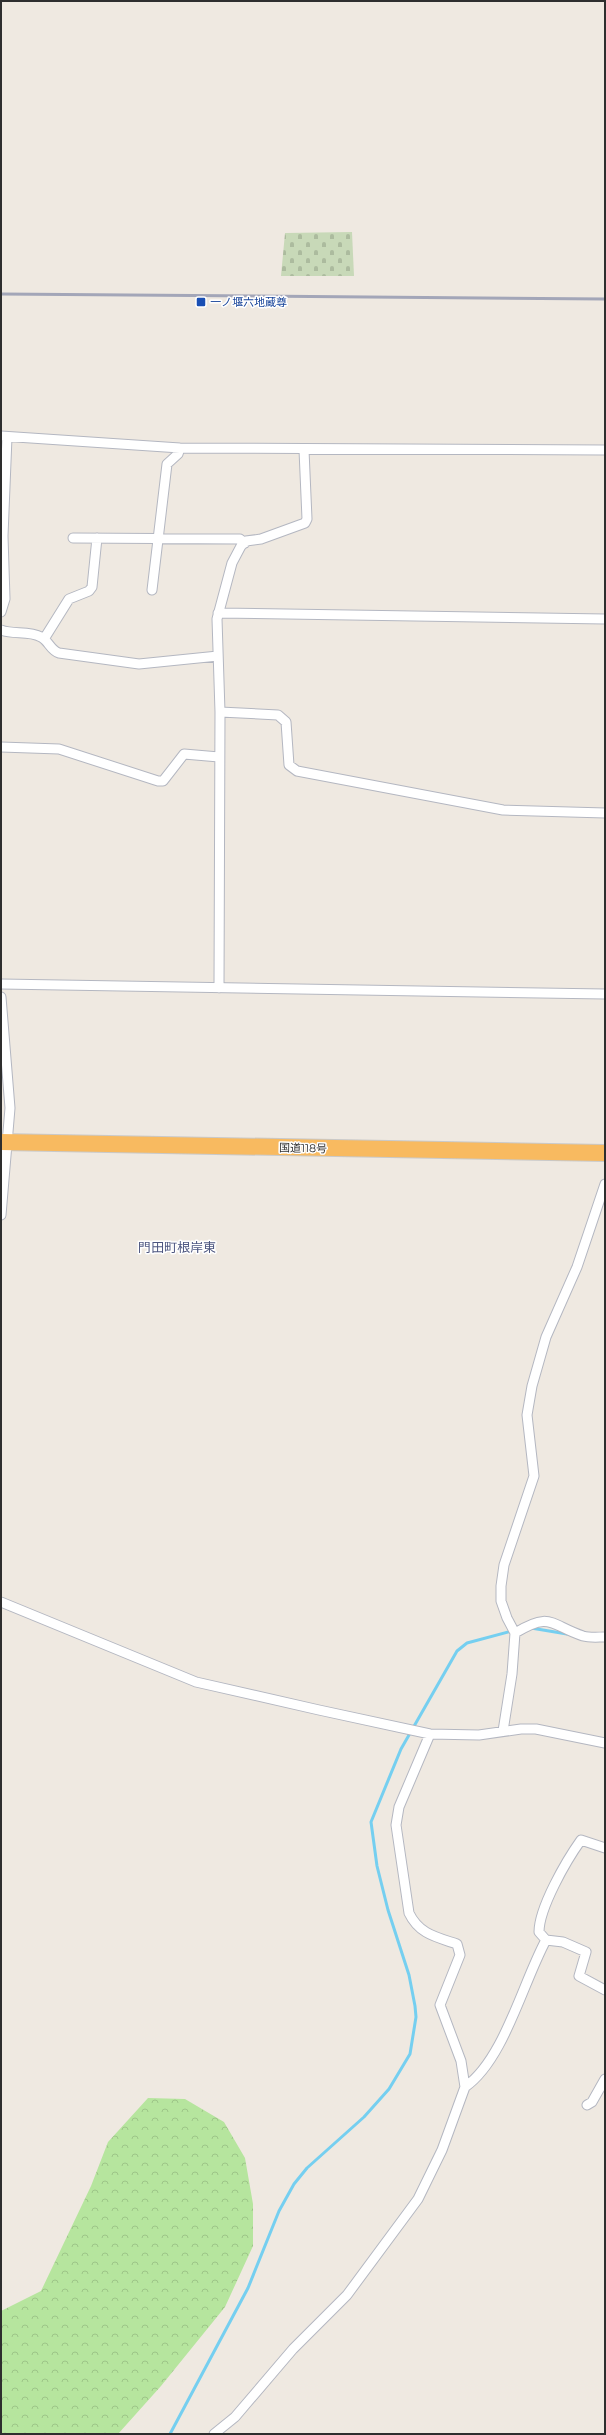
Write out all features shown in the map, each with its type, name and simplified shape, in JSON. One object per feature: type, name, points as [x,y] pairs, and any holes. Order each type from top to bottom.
[{"type":"highway","name":"国道118号","points":[[4,1142],[605,1153]]},
{"type":"street","points":[[1,612],[5,599],[3,536],[4,437],[180,448],[304,450],[605,450]]},
{"type":"street","points":[[152,590],[166,464],[178,454],[180,448]]},
{"type":"street","points":[[219,988],[220,712],[218,613],[232,563],[245,543],[305,523],[304,450]]},
{"type":"street","points":[[73,538],[240,539],[245,543]]},
{"type":"street","points":[[44,639],[69,598],[89,591],[92,587],[97,538]]},
{"type":"street","points":[[218,613],[605,619]]},
{"type":"street","points":[[1,630],[33,634],[44,639],[53,651],[59,653],[120,662],[152,663],[218,656]]},
{"type":"street","points":[[220,712],[278,715],[284,719],[286,722],[289,764],[297,771],[509,811],[605,813]]},
{"type":"street","points":[[1,747],[59,749],[158,781],[162,781],[184,754],[219,757]]},
{"type":"street","points":[[1,984],[605,994]]},
{"type":"street","points":[[1,997],[10,1108],[4,1142],[1,1215]]},
{"type":"street","points":[[503,1731],[512,1674],[514,1633],[507,1618],[502,1600],[501,1586],[504,1566],[534,1476],[527,1415],[532,1386],[546,1337],[577,1267],[605,1184]]},
{"type":"street","points":[[1,1602],[196,1682],[430,1734],[478,1735],[503,1731],[536,1729],[605,1743]]},
{"type":"street","points":[[514,1633],[542,1621],[554,1622],[584,1636],[605,1637]]},
{"type":"street","points":[[214,2434],[235,2417],[293,2349],[346,2295],[411,2210],[442,2150],[465,2087],[461,2061],[440,2005],[460,1955],[459,1948],[456,1944],[426,1934],[414,1924],[408,1913],[396,1825],[399,1808],[430,1734]]},
{"type":"street","points":[[605,1848],[581,1840],[539,1920],[539,1932],[546,1940],[563,1942],[586,1952],[579,1976],[605,1990]]},
{"type":"street","points":[[465,2087],[477,2079],[495,2050],[524,1990],[534,1962],[546,1940]]},
{"type":"street","points":[[587,2105],[592,2102],[605,2079]]},
{"type":"green space","points":[[352,232],[354,276],[281,276],[285,233]]},
{"type":"green space","points":[[148,2098],[185,2099],[224,2122],[245,2158],[253,2204],[253,2246],[225,2307],[161,2386],[118,2434],[1,2434],[1,2311],[41,2291],[91,2186],[108,2142]]},
{"type":"waterway","points":[[531,1628],[567,1634]]},
{"type":"waterway","points":[[170,2434],[248,2288],[279,2211],[294,2184],[307,2168],[364,2117],[389,2089],[410,2054],[416,2017],[415,2006],[409,1975],[388,1910],[377,1866],[371,1822],[401,1749],[457,1651],[467,1643],[512,1631]]},
{"type":"railway","points":[[1,294],[605,299]]},
{"type":"place","name":"一ノ堰六地蔵尊","points":[[201,302]]},
{"type":"district","name":"門田町根岸東","points":[[177,1247]]}]
